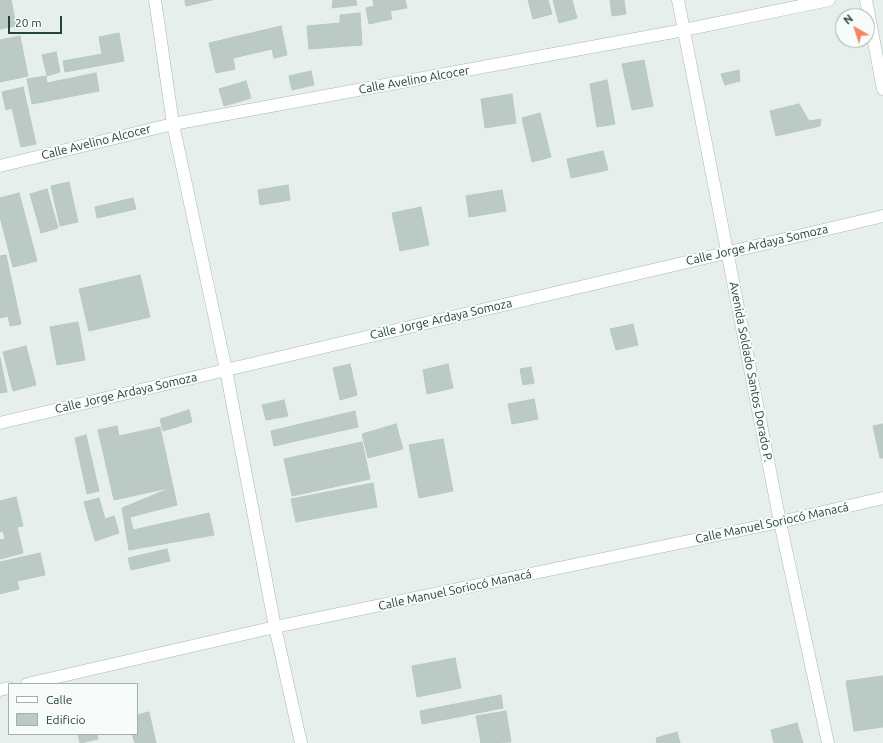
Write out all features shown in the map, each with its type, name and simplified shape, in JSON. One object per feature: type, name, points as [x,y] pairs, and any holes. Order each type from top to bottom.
[{"type":"street","points":[[155,0],[173,124],[226,370],[275,627],[300,743]]},
{"type":"street","name":"Avenida Soldado Santos Dorado P.","points":[[678,0],[780,522],[828,743]]},
{"type":"street","name":"Calle Avelino Alcocer","points":[[0,166],[173,124],[684,30],[829,0]]},
{"type":"street","points":[[866,0],[883,89]]},
{"type":"street","name":"Calle Jorge Ardaya Somoza","points":[[0,423],[883,216]]},
{"type":"street","name":"Calle Manuel Soriocó Manacá","points":[[31,683],[275,627],[780,522],[883,498]]},
{"type":"building","points":[[0,0],[11,0],[16,26],[0,29]]},
{"type":"building","points":[[185,0],[212,0],[186,6]]},
{"type":"building","points":[[333,0],[356,0],[357,5],[332,8]]},
{"type":"building","points":[[373,0],[388,0],[392,19],[369,24],[366,8],[374,6]]},
{"type":"building","points":[[388,0],[405,0],[407,8],[390,11]]},
{"type":"building","points":[[528,0],[548,0],[552,14],[533,19]]},
{"type":"building","points":[[553,0],[572,0],[577,18],[559,23]]},
{"type":"building","points":[[610,0],[624,0],[626,14],[612,16]]},
{"type":"building","points":[[360,13],[362,45],[309,49],[307,26],[340,23],[340,15]]},
{"type":"building","points":[[281,26],[287,55],[274,58],[272,49],[233,58],[235,69],[216,73],[209,43]]},
{"type":"building","points":[[119,33],[124,61],[65,72],[63,61],[102,54],[99,37]]},
{"type":"building","points":[[20,36],[28,76],[0,82],[0,40]]},
{"type":"building","points":[[56,52],[60,72],[47,76],[42,55]]},
{"type":"building","points":[[644,60],[653,106],[632,110],[622,64]]},
{"type":"building","points":[[739,70],[740,81],[725,85],[721,74]]},
{"type":"building","points":[[311,71],[314,85],[292,90],[289,76]]},
{"type":"building","points":[[96,73],[99,91],[32,104],[27,79],[46,76],[47,83]]},
{"type":"building","points":[[607,80],[615,124],[597,127],[590,84]]},
{"type":"building","points":[[246,81],[251,98],[224,106],[219,89]]},
{"type":"building","points":[[23,87],[36,144],[21,147],[12,108],[6,110],[2,92]]},
{"type":"building","points":[[512,94],[516,123],[485,128],[481,99]]},
{"type":"building","points":[[799,104],[809,121],[821,119],[820,126],[776,136],[770,111]]},
{"type":"building","points":[[540,113],[551,157],[532,162],[522,118]]},
{"type":"building","points":[[603,151],[608,170],[571,178],[567,159]]},
{"type":"building","points":[[69,182],[78,222],[60,226],[51,186]]},
{"type":"building","points":[[288,185],[290,200],[260,205],[258,190]]},
{"type":"building","points":[[47,189],[58,228],[41,233],[30,194]]},
{"type":"building","points":[[502,190],[506,211],[469,217],[466,196]]},
{"type":"building","points":[[19,193],[37,261],[13,267],[0,217],[0,198]]},
{"type":"building","points":[[133,198],[136,209],[97,218],[95,207]]},
{"type":"building","points":[[421,207],[429,245],[400,251],[392,213]]},
{"type":"building","points":[[6,255],[21,324],[10,326],[8,316],[0,318],[0,256]]},
{"type":"building","points":[[140,275],[150,317],[89,331],[79,289]]},
{"type":"building","points":[[78,322],[85,360],[57,365],[50,327]]},
{"type":"building","points":[[633,324],[638,345],[616,350],[610,329]]},
{"type":"building","points":[[26,346],[36,385],[13,391],[3,352]]},
{"type":"building","points":[[0,358],[7,392],[0,393]]},
{"type":"building","points":[[350,364],[357,395],[340,400],[333,368]]},
{"type":"building","points":[[448,364],[453,388],[427,394],[423,370]]},
{"type":"building","points":[[531,367],[534,383],[523,385],[520,369]]},
{"type":"building","points":[[534,399],[538,419],[512,424],[508,404]]},
{"type":"building","points":[[284,400],[288,416],[266,420],[262,405]]},
{"type":"building","points":[[189,410],[192,422],[163,431],[160,419]]},
{"type":"building","points":[[355,411],[358,427],[274,446],[271,431]]},
{"type":"building","points":[[396,424],[403,449],[368,458],[362,434]]},
{"type":"building","points":[[883,424],[883,458],[880,458],[873,426]]},
{"type":"building","points":[[117,426],[119,436],[160,427],[173,487],[114,500],[98,430]]},
{"type":"building","points":[[86,435],[99,491],[87,494],[75,438]]},
{"type":"building","points":[[443,439],[453,491],[419,498],[409,445]]},
{"type":"building","points":[[362,442],[370,479],[292,496],[284,459]]},
{"type":"building","points":[[373,483],[377,507],[296,522],[291,499]]},
{"type":"building","points":[[173,487],[177,505],[130,517],[133,530],[209,513],[214,535],[129,550],[122,508]]},
{"type":"building","points":[[16,497],[23,526],[17,527],[23,553],[0,559],[0,540],[5,539],[3,531],[0,532],[0,501]]},
{"type":"building","points":[[99,498],[105,519],[114,516],[119,533],[95,541],[84,502]]},
{"type":"building","points":[[167,549],[170,561],[131,570],[128,558]]},
{"type":"building","points":[[40,553],[45,575],[17,581],[19,589],[0,594],[0,562]]},
{"type":"building","points":[[455,658],[461,688],[417,697],[412,666]]},
{"type":"building","points":[[883,676],[883,727],[854,731],[846,681]]},
{"type":"building","points":[[501,695],[503,708],[422,724],[420,711]]},
{"type":"building","points":[[506,711],[511,742],[481,743],[476,716]]},
{"type":"building","points":[[149,712],[156,743],[135,743],[132,735],[138,735],[138,715]]},
{"type":"building","points":[[797,723],[803,743],[774,743],[771,730]]},
{"type":"building","points":[[677,732],[680,743],[657,743],[656,738]]},
{"type":"building","points":[[78,735],[97,735],[98,739],[80,743]]}]
